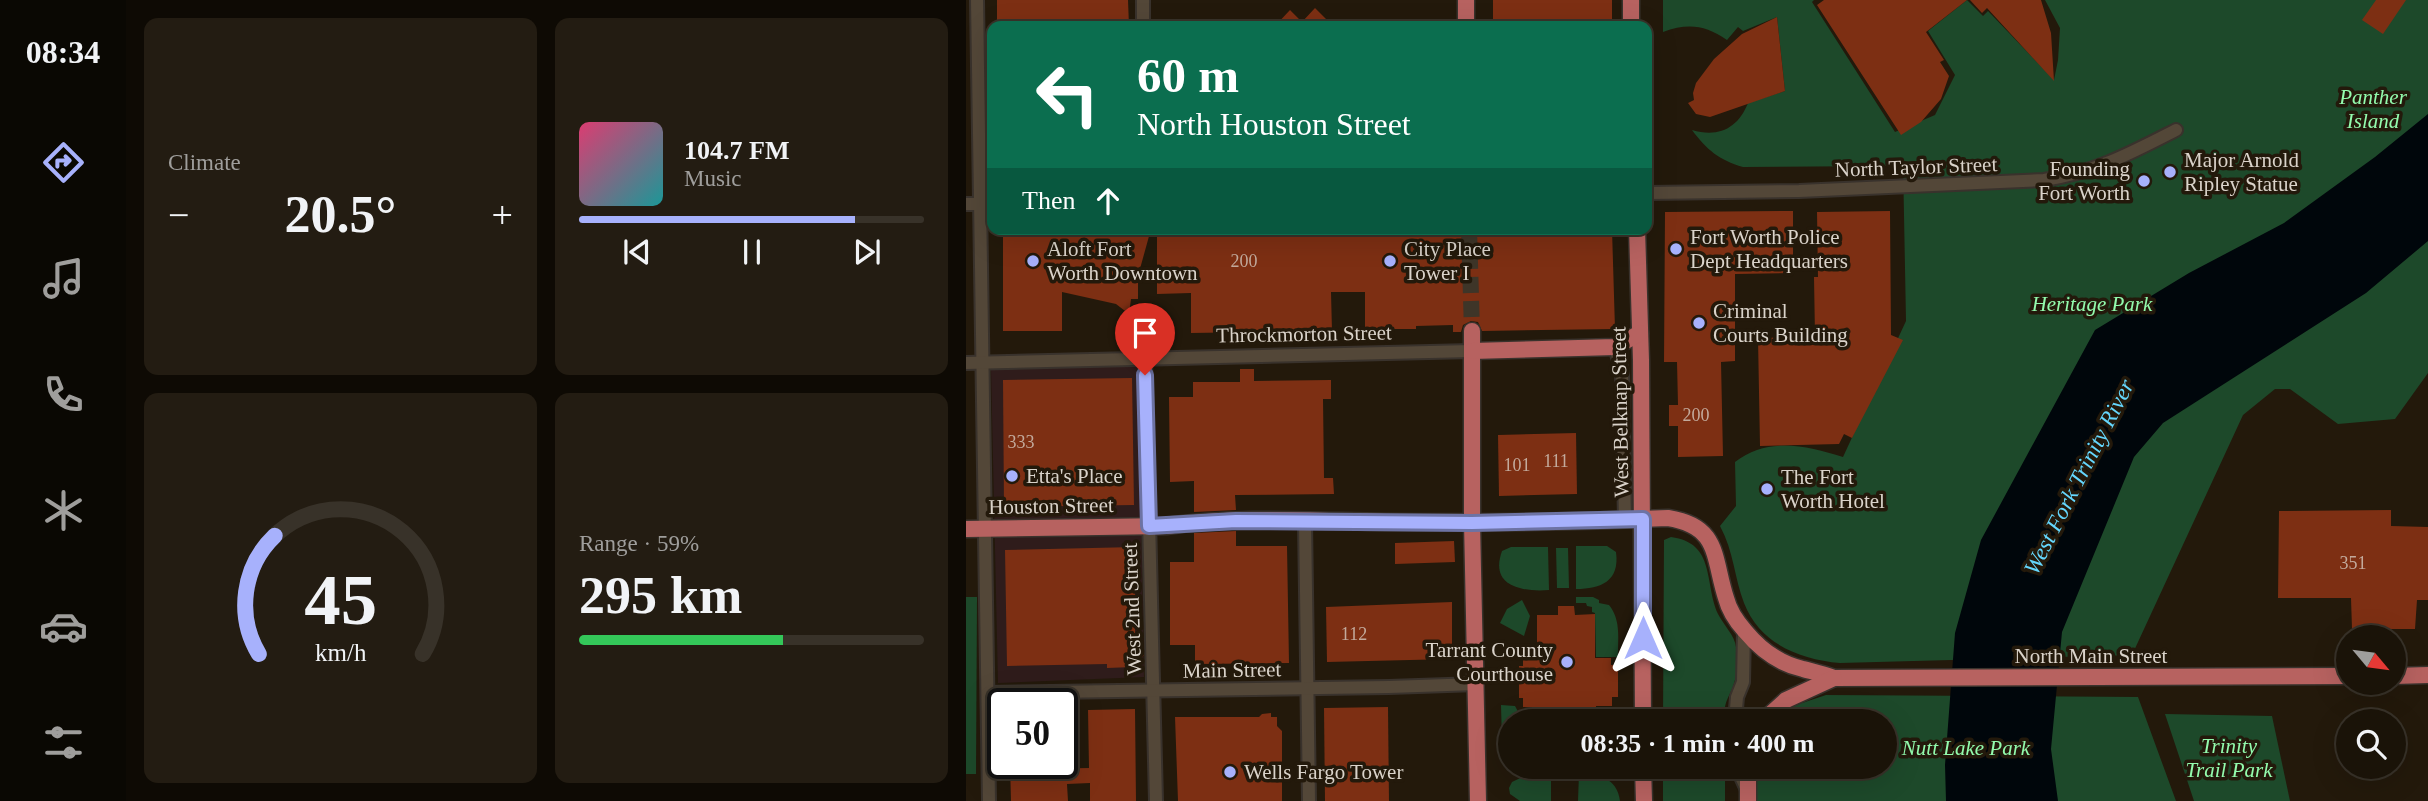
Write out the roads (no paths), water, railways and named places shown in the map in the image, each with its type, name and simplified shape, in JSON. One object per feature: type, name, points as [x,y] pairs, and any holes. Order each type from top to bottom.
[{"type":"main road","points":[[1466,0],[1466,21]]},
{"type":"main road","points":[[1631,0],[1632,21]]},
{"type":"main road","name":"West Belknap Street","points":[[1637,235],[1643,519],[1643,709]]},
{"type":"main road","points":[[1472,331],[1472,523],[1478,801]]},
{"type":"main road","name":"Throckmorton Street","points":[[1472,351],[1615,347],[1640,333]]},
{"type":"main road","name":"Houston Street","points":[[966,529],[1149,526],[1194,522],[1472,523],[1679,519],[1703,532],[1714,548],[1729,606],[1744,630],[1758,645],[1778,659],[1836,679]]},
{"type":"main road","points":[[2406,676],[2428,675]]},
{"type":"main road","name":"North Main Street","points":[[1836,679],[2336,676]]},
{"type":"main road","points":[[1776,709],[1786,700],[1836,679]]},
{"type":"main road","points":[[1643,779],[1644,801]]},
{"type":"main road","points":[[1748,779],[1748,797]]},
{"type":"street","points":[[977,0],[972,45],[987,204],[984,362],[988,688]]},
{"type":"street","points":[[1143,0],[1143,21]]},
{"type":"street","name":"North Taylor Street","points":[[1652,193],[1799,191],[2044,180],[2077,174],[2113,162],[2176,130]]},
{"type":"street","points":[[966,204],[987,204]]},
{"type":"street","points":[[1615,347],[1622,371],[1625,520]]},
{"type":"street","name":"Throckmorton Street","points":[[966,363],[1472,351]]},
{"type":"street","name":"West 2nd Street","points":[[1145,359],[1156,801]]},
{"type":"street","points":[[1306,521],[1309,801]]},
{"type":"street","points":[[1736,709],[1744,675],[1744,630]]},
{"type":"street","name":"Main Street","points":[[1078,692],[1477,684]]},
{"type":"street","points":[[989,779],[989,801]]},
{"type":"street","points":[[1741,779],[1748,797]]},
{"type":"water","name":"West Fork Trinity River","points":[[2428,114],[2428,241],[2366,293],[2163,423],[2134,457],[2062,632],[2051,749],[2058,801],[1946,801],[1945,765],[1955,633],[1981,540],[2095,330],[2189,273],[2284,223],[2375,157]]},
{"type":"tunnel","points":[[1469,235],[1472,331]]},
{"type":"place","name":"Major Arnold Ripley Statue","points":[[2170,172]]},
{"type":"place","name":"Founding Fort Worth","points":[[2144,181]]},
{"type":"place","name":"Fort Worth Police Dept Headquarters","points":[[1676,249]]},
{"type":"place","name":"Aloft Fort Worth Downtown","points":[[1033,261]]},
{"type":"place","name":"City Place Tower I","points":[[1390,261]]},
{"type":"place","name":"Criminal Courts Building","points":[[1699,323]]},
{"type":"place","name":"Etta's Place","points":[[1012,476]]},
{"type":"place","name":"The Fort Worth Hotel","points":[[1767,489]]},
{"type":"place","name":"Tarrant County Courthouse","points":[[1567,662]]},
{"type":"place","name":"Wells Fargo Tower","points":[[1230,772]]},
{"type":"park label","name":"Panther Island","points":[[2373,109]]},
{"type":"park label","name":"Heritage Park","points":[[2092,304]]},
{"type":"park label","name":"Nutt Lake Park","points":[[1966,748]]},
{"type":"park label","name":"Trinity Trail Park","points":[[2229,758]]}]
